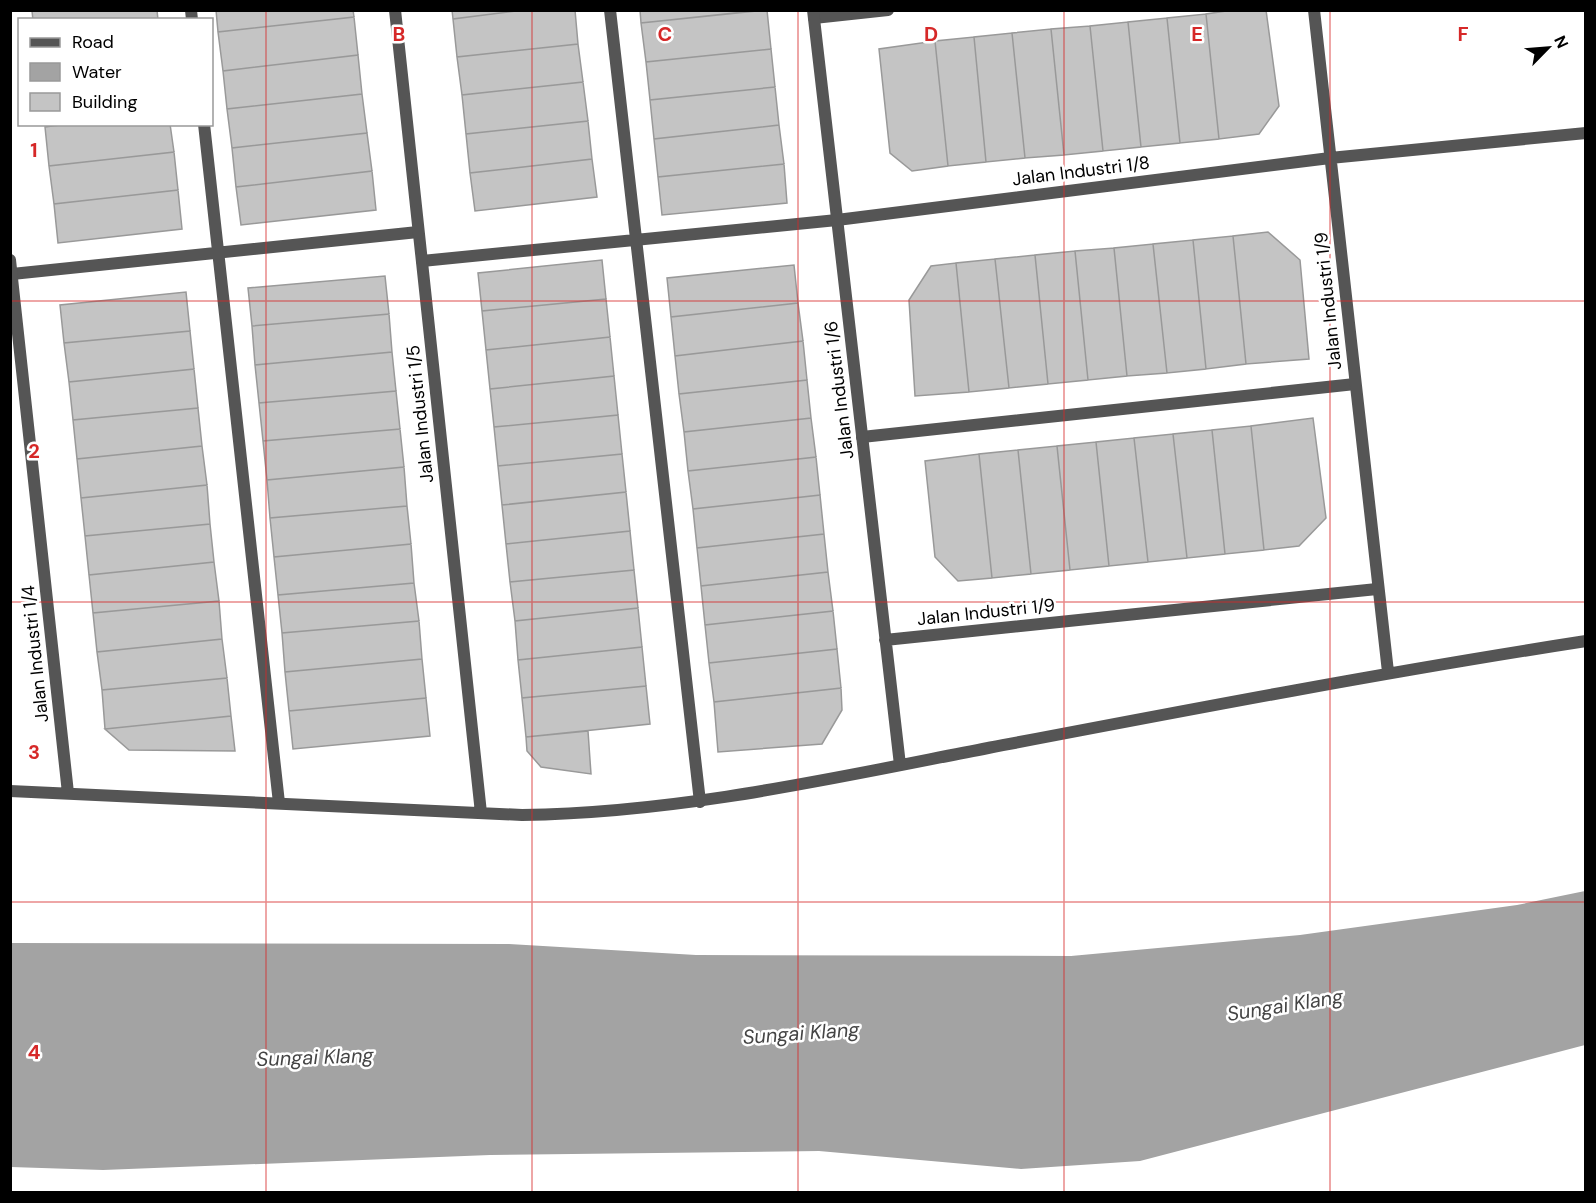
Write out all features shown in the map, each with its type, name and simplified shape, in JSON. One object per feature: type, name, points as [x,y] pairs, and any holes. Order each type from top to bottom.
[{"type":"street","name":"Jalan Industri 1/5","points":[[395,10],[481,813]]},
{"type":"street","points":[[609,10],[700,802]]},
{"type":"street","points":[[813,14],[888,10]]},
{"type":"street","name":"Jalan Industri 1/9","points":[[1314,10],[1388,672]]},
{"type":"street","name":"Jalan Industri 1/6","points":[[813,14],[900,765]]},
{"type":"street","points":[[204,126],[279,803]]},
{"type":"street","name":"Jalan Industri 1/8","points":[[422,261],[837,220],[1330,158],[1586,133]]},
{"type":"street","points":[[12,274],[418,232]]},
{"type":"street","name":"Jalan Industri 1/4","points":[[10,260],[68,793]]},
{"type":"street","points":[[862,437],[1355,384]]},
{"type":"street","name":"Jalan Industri 1/9","points":[[885,640],[1377,589]]},
{"type":"street","points":[[10,790],[481,813],[577,814],[700,802],[1388,672],[1586,641]]},
{"type":"water","name":"Sungai Klang","points":[[1585,891],[1585,1045],[1140,1161],[1021,1169],[819,1151],[490,1155],[103,1170],[11,1167],[11,943],[509,944],[696,955],[1071,956],[1300,935],[1517,905]]},
{"type":"building","points":[[157,10],[158,18],[33,18],[32,11]]},
{"type":"building","points":[[216,10],[353,10],[354,17],[218,32]]},
{"type":"building","points":[[452,10],[524,10],[453,19]]},
{"type":"building","points":[[524,10],[575,10],[578,44],[457,57],[453,19]]},
{"type":"building","points":[[640,10],[762,10],[641,23]]},
{"type":"building","points":[[767,10],[771,49],[646,62],[641,23]]},
{"type":"building","points":[[1233,10],[1266,10],[1279,106],[1259,134],[1219,139],[1206,14]]},
{"type":"building","points":[[1206,14],[1219,139],[1180,143],[1167,18]]},
{"type":"building","points":[[354,17],[358,55],[223,71],[218,32]]},
{"type":"building","points":[[1167,18],[1180,143],[1141,147],[1128,22]]},
{"type":"building","points":[[1128,22],[1141,147],[1103,151],[1090,26]]},
{"type":"building","points":[[1090,26],[1103,151],[1064,155],[1051,29]]},
{"type":"building","points":[[1051,29],[1064,155],[1025,158],[1012,33]]},
{"type":"building","points":[[1012,33],[1025,158],[986,162],[974,37]]},
{"type":"building","points":[[974,37],[986,162],[948,166],[935,41]]},
{"type":"building","points":[[935,41],[948,166],[912,171],[890,153],[879,49]]},
{"type":"building","points":[[578,44],[583,82],[462,95],[457,57]]},
{"type":"building","points":[[771,49],[775,87],[650,100],[646,62]]},
{"type":"building","points":[[358,55],[362,94],[227,109],[223,71]]},
{"type":"building","points":[[583,82],[588,121],[466,134],[462,95]]},
{"type":"building","points":[[775,87],[779,125],[654,139],[650,100]]},
{"type":"building","points":[[362,94],[367,133],[232,148],[227,109]]},
{"type":"building","points":[[588,121],[592,159],[470,173],[466,134]]},
{"type":"building","points":[[779,125],[784,164],[658,177],[654,139]]},
{"type":"building","points":[[170,126],[174,152],[49,166],[45,127]]},
{"type":"building","points":[[367,133],[372,171],[236,187],[232,148]]},
{"type":"building","points":[[174,152],[178,190],[54,204],[49,166]]},
{"type":"building","points":[[592,159],[597,197],[475,211],[470,173]]},
{"type":"building","points":[[784,164],[787,203],[662,215],[658,177]]},
{"type":"building","points":[[372,171],[376,210],[241,225],[236,187]]},
{"type":"building","points":[[178,190],[182,229],[58,243],[54,204]]},
{"type":"building","points":[[1268,232],[1300,260],[1309,359],[1246,364],[1233,236]]},
{"type":"building","points":[[1233,236],[1246,364],[1206,369],[1193,240]]},
{"type":"building","points":[[1193,240],[1206,369],[1167,373],[1153,244]]},
{"type":"building","points":[[1153,244],[1167,373],[1127,376],[1114,248]]},
{"type":"building","points":[[1114,248],[1127,376],[1088,380],[1075,251]]},
{"type":"building","points":[[1075,251],[1088,380],[1048,384],[1035,255]]},
{"type":"building","points":[[1035,255],[1048,384],[1009,388],[995,259]]},
{"type":"building","points":[[995,259],[1009,388],[969,392],[956,263]]},
{"type":"building","points":[[602,260],[606,299],[482,311],[478,273]]},
{"type":"building","points":[[956,263],[969,392],[915,396],[909,300],[931,266]]},
{"type":"building","points":[[794,265],[798,303],[671,317],[667,278]]},
{"type":"building","points":[[385,276],[389,314],[252,326],[248,288]]},
{"type":"building","points":[[186,292],[190,331],[64,343],[60,305]]},
{"type":"building","points":[[606,299],[610,337],[486,350],[482,311]]},
{"type":"building","points":[[798,303],[803,341],[675,356],[671,317]]},
{"type":"building","points":[[389,314],[392,352],[255,365],[252,326]]},
{"type":"building","points":[[190,331],[194,369],[69,382],[64,343]]},
{"type":"building","points":[[610,337],[614,376],[490,389],[486,350]]},
{"type":"building","points":[[803,341],[807,380],[679,394],[675,356]]},
{"type":"building","points":[[392,352],[396,391],[259,403],[255,365]]},
{"type":"building","points":[[194,369],[198,408],[73,420],[69,382]]},
{"type":"building","points":[[614,376],[618,415],[494,427],[490,389]]},
{"type":"building","points":[[807,380],[811,418],[684,432],[679,394]]},
{"type":"building","points":[[396,391],[400,429],[263,441],[259,403]]},
{"type":"building","points":[[198,408],[202,446],[77,459],[73,420]]},
{"type":"building","points":[[618,415],[622,454],[498,466],[494,427]]},
{"type":"building","points":[[811,418],[816,457],[688,471],[684,432]]},
{"type":"building","points":[[1313,418],[1326,518],[1299,546],[1264,550],[1251,426]]},
{"type":"building","points":[[1251,426],[1264,550],[1225,554],[1212,430]]},
{"type":"building","points":[[400,429],[404,467],[267,480],[263,441]]},
{"type":"building","points":[[1212,430],[1225,554],[1187,558],[1173,434]]},
{"type":"building","points":[[1173,434],[1187,558],[1148,562],[1134,438]]},
{"type":"building","points":[[1134,438],[1148,562],[1109,566],[1096,442]]},
{"type":"building","points":[[1096,442],[1109,566],[1070,570],[1057,446]]},
{"type":"building","points":[[202,446],[207,485],[81,498],[77,459]]},
{"type":"building","points":[[1057,446],[1070,570],[1031,574],[1018,450]]},
{"type":"building","points":[[1018,450],[1031,574],[992,578],[979,454]]},
{"type":"building","points":[[622,454],[626,492],[502,505],[498,466]]},
{"type":"building","points":[[979,454],[992,578],[958,581],[935,557],[925,461]]},
{"type":"building","points":[[816,457],[820,495],[693,509],[688,471]]},
{"type":"building","points":[[404,467],[407,506],[270,518],[267,480]]},
{"type":"building","points":[[207,485],[210,524],[85,536],[81,498]]},
{"type":"building","points":[[626,492],[630,531],[506,544],[502,505]]},
{"type":"building","points":[[820,495],[824,534],[697,548],[693,509]]},
{"type":"building","points":[[407,506],[411,544],[274,557],[270,518]]},
{"type":"building","points":[[210,524],[214,562],[89,575],[85,536]]},
{"type":"building","points":[[630,531],[634,570],[510,582],[506,544]]},
{"type":"building","points":[[824,534],[828,572],[701,586],[697,548]]},
{"type":"building","points":[[411,544],[414,583],[278,595],[274,557]]},
{"type":"building","points":[[214,562],[219,601],[93,613],[89,575]]},
{"type":"building","points":[[634,570],[638,608],[515,621],[510,582]]},
{"type":"building","points":[[828,572],[833,611],[705,625],[701,586]]},
{"type":"building","points":[[414,583],[419,621],[282,633],[278,595]]},
{"type":"building","points":[[219,601],[222,639],[97,652],[93,613]]},
{"type":"building","points":[[638,608],[642,647],[518,660],[515,621]]},
{"type":"building","points":[[833,611],[837,649],[709,663],[705,625]]},
{"type":"building","points":[[419,621],[422,659],[285,672],[282,633]]},
{"type":"building","points":[[222,639],[227,678],[102,690],[97,652]]},
{"type":"building","points":[[642,647],[646,686],[522,698],[518,660]]},
{"type":"building","points":[[837,649],[841,688],[714,702],[709,663]]},
{"type":"building","points":[[422,659],[426,698],[289,711],[285,672]]},
{"type":"building","points":[[227,678],[231,716],[105,729],[102,690]]},
{"type":"building","points":[[646,686],[650,724],[526,737],[522,698]]},
{"type":"building","points":[[841,688],[842,710],[822,744],[718,752],[714,702]]},
{"type":"building","points":[[426,698],[430,736],[293,749],[289,711]]},
{"type":"building","points":[[231,716],[235,751],[129,750],[105,729]]},
{"type":"building","points":[[588,731],[591,774],[541,767],[527,751],[526,737]]}]
